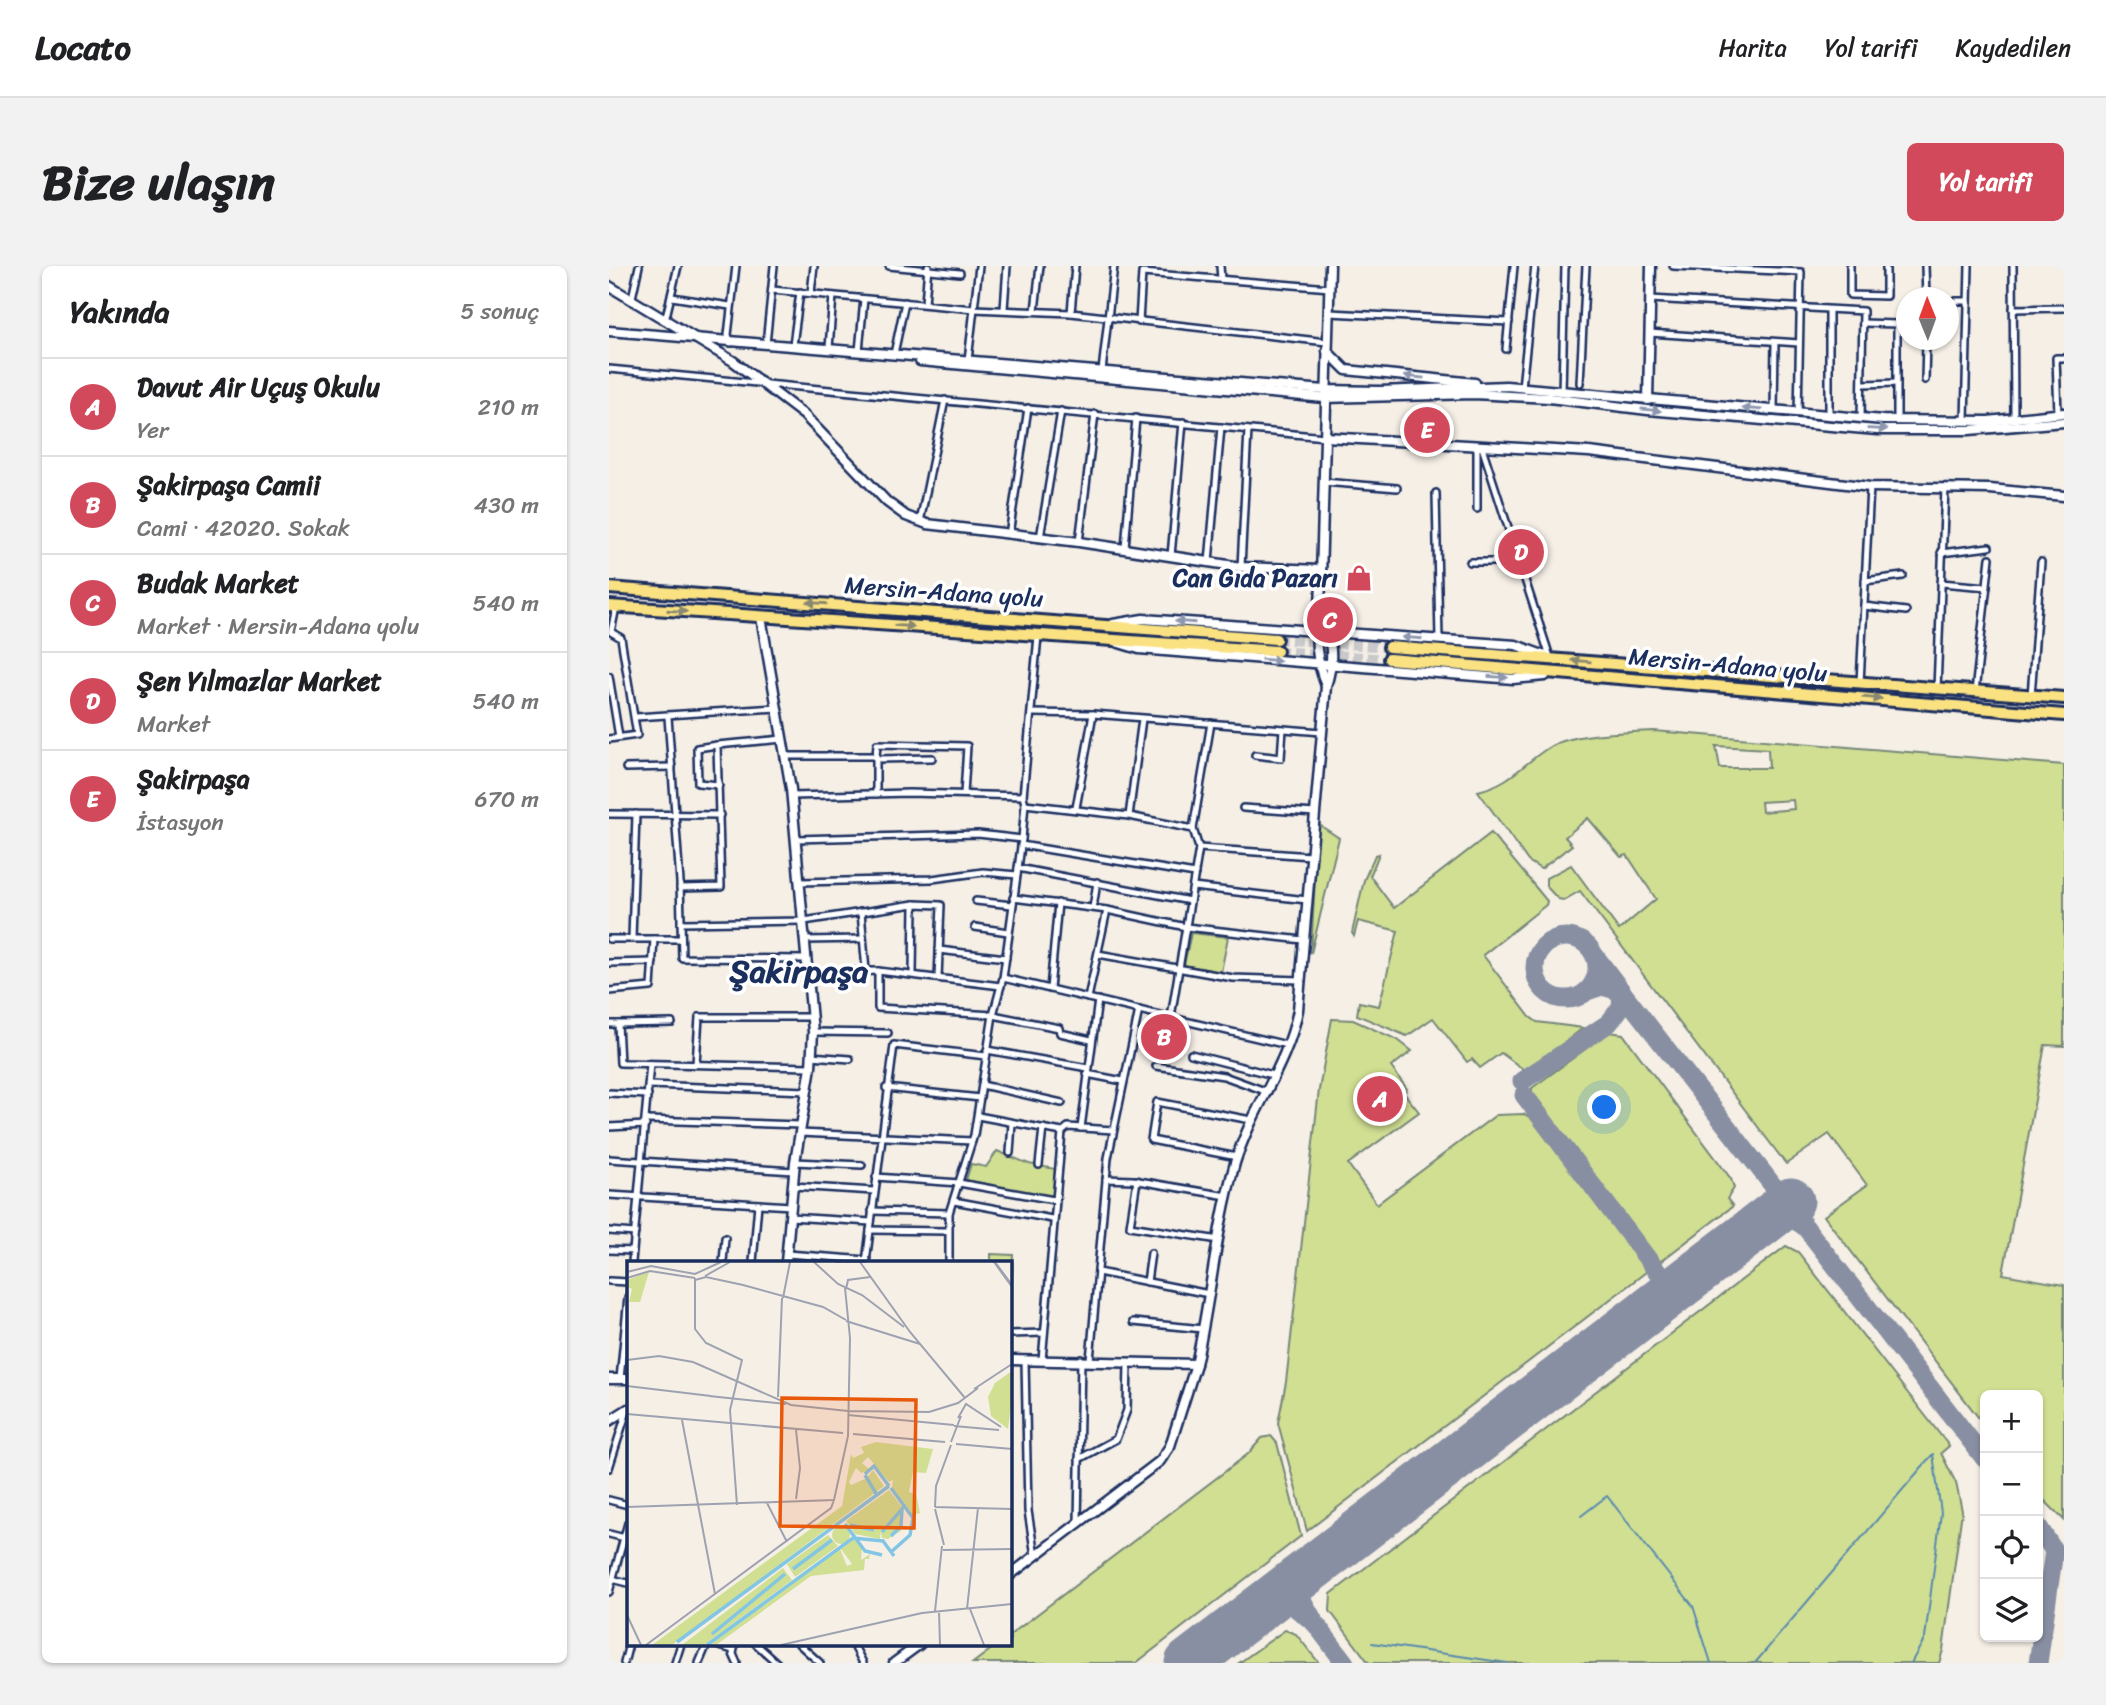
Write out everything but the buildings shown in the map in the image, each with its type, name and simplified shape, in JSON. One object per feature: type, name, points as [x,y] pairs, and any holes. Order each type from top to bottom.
[{"type":"highway","name":"Mersin-Adana yolu","points":[[609,589],[1101,625],[1276,645],[1038,636],[613,607]]},
{"type":"highway","name":"Mersin-Adana yolu","points":[[2064,696],[1975,692],[1551,658],[1389,653],[1577,673],[2064,715]]},
{"type":"main road","points":[[1326,686],[1317,664],[1316,632],[1320,612],[1330,266]]},
{"type":"main road","points":[[1648,400],[1651,266]]},
{"type":"main road","points":[[609,286],[694,340],[704,343],[793,345],[1103,371],[1325,394],[1506,386]]},
{"type":"main road","points":[[609,331],[1325,394],[1474,394],[1877,430],[1969,430],[2064,422]]},
{"type":"main road","points":[[704,343],[804,415],[887,502],[920,522],[1125,548],[1241,567],[1320,570]]},
{"type":"main road","points":[[1327,347],[1346,370],[1648,400],[1897,420],[1965,421],[2061,413]]},
{"type":"main road","points":[[1325,437],[1589,452],[1870,487],[1945,488],[2064,496]]},
{"type":"main road","points":[[1011,1574],[1160,1461],[1170,1446],[1196,1364],[1227,1196],[1237,1157],[1251,1120],[1287,1045],[1296,1018],[1326,686],[1333,665],[1329,632],[1320,612]]},
{"type":"main road","points":[[761,617],[792,796],[813,1032],[811,1067],[794,1166],[786,1258]]},
{"type":"main road","points":[[1101,625],[1143,619],[1517,645],[1551,658]]},
{"type":"main road","points":[[1107,639],[1139,649],[1317,664],[1513,678],[1577,673]]},
{"type":"main road","points":[[1011,1360],[1085,1359],[1196,1364]]},
{"type":"main road","points":[[609,1380],[624,1379]]},
{"type":"main road","points":[[609,1421],[627,1410]]},
{"type":"main road","points":[[894,1663],[917,1646]]},
{"type":"street","points":[[632,299],[639,266]]},
{"type":"street","points":[[665,321],[678,266]]},
{"type":"street","points":[[732,343],[730,306],[736,266]]},
{"type":"street","points":[[766,344],[775,266]]},
{"type":"street","points":[[811,293],[814,266]]},
{"type":"street","points":[[889,266],[960,273]]},
{"type":"street","points":[[968,360],[979,266]]},
{"type":"street","points":[[1004,309],[1007,266]]},
{"type":"street","points":[[1035,311],[1040,266]]},
{"type":"street","points":[[1071,313],[1075,266]]},
{"type":"street","points":[[1103,371],[1114,266]]},
{"type":"street","points":[[1220,266],[1221,279]]},
{"type":"street","points":[[1506,349],[1514,266]]},
{"type":"street","points":[[1522,387],[1535,266]]},
{"type":"street","points":[[1562,392],[1565,266]]},
{"type":"street","points":[[1580,383],[1586,266]]},
{"type":"street","points":[[1673,266],[1801,272],[1798,413]]},
{"type":"street","points":[[1850,266],[1850,295],[1886,296],[1886,266]]},
{"type":"street","points":[[1925,266],[1926,287]]},
{"type":"street","points":[[1965,421],[1969,266]]},
{"type":"street","points":[[2013,266],[2014,418]]},
{"type":"street","points":[[925,303],[928,268]]},
{"type":"street","points":[[1139,322],[1142,273],[1330,288]]},
{"type":"street","points":[[772,290],[975,309],[1071,313],[1327,347]]},
{"type":"street","points":[[793,345],[800,292]]},
{"type":"street","points":[[829,348],[833,296]]},
{"type":"street","points":[[672,297],[730,306]]},
{"type":"street","points":[[859,351],[865,299]]},
{"type":"street","points":[[1650,299],[1863,312],[1861,418]]},
{"type":"street","points":[[1959,301],[1968,301]]},
{"type":"street","points":[[894,354],[905,302]]},
{"type":"street","points":[[2013,309],[2064,308]]},
{"type":"street","points":[[1829,310],[1829,415]]},
{"type":"street","points":[[1329,313],[1509,322]]},
{"type":"street","points":[[1863,323],[1897,324],[1897,420]]},
{"type":"street","points":[[1649,333],[1799,343]]},
{"type":"street","points":[[1774,411],[1775,342]]},
{"type":"street","points":[[1925,380],[1926,350]]},
{"type":"street","points":[[2061,413],[2056,358],[2064,358]]},
{"type":"street","points":[[609,369],[1325,437]]},
{"type":"street","points":[[1863,384],[1897,383]]},
{"type":"street","points":[[920,522],[945,400]]},
{"type":"street","points":[[1009,535],[1028,408]]},
{"type":"street","points":[[1040,538],[1061,411]]},
{"type":"street","points":[[1079,542],[1095,414]]},
{"type":"street","points":[[1125,548],[1136,418]]},
{"type":"street","points":[[1171,556],[1183,422]]},
{"type":"street","points":[[1209,562],[1221,426]]},
{"type":"street","points":[[1241,567],[1248,430]]},
{"type":"street","points":[[1477,509],[1480,447]]},
{"type":"street","points":[[1480,447],[1551,658]]},
{"type":"street","points":[[1324,482],[1397,488]]},
{"type":"street","points":[[1860,683],[1870,487]]},
{"type":"street","points":[[1937,689],[1945,488]]},
{"type":"street","points":[[1436,493],[1439,640]]},
{"type":"street","points":[[1941,552],[1989,547]]},
{"type":"street","points":[[1975,692],[1990,558]]},
{"type":"street","points":[[1470,562],[1519,562]]},
{"type":"street","points":[[2036,696],[2041,562]]},
{"type":"street","points":[[1865,581],[1903,576]]},
{"type":"street","points":[[1941,583],[1987,587]]},
{"type":"street","points":[[1864,606],[1906,611]]},
{"type":"street","points":[[609,739],[637,735],[621,638],[610,632],[613,607]]},
{"type":"street","points":[[949,1261],[949,1213],[978,1116],[993,1016],[1006,958],[1025,804],[1023,796],[1038,636]]},
{"type":"street","points":[[609,676],[619,737]]},
{"type":"street","points":[[636,717],[777,708]]},
{"type":"street","points":[[1032,713],[1093,714],[1322,732]]},
{"type":"street","points":[[1076,808],[1093,714]]},
{"type":"street","points":[[668,717],[676,814],[682,958],[807,959]]},
{"type":"street","points":[[1129,816],[1142,719]]},
{"type":"street","points":[[1171,1017],[1199,848],[1193,829],[1210,723]]},
{"type":"street","points":[[1255,755],[1281,758],[1283,729]]},
{"type":"street","points":[[719,785],[698,783],[697,748],[783,739]]},
{"type":"street","points":[[876,794],[877,744],[967,746],[964,794]]},
{"type":"street","points":[[680,888],[721,887],[717,745]]},
{"type":"street","points":[[786,757],[932,758]]},
{"type":"street","points":[[626,768],[672,767]]},
{"type":"street","points":[[792,796],[1023,796]]},
{"type":"street","points":[[1025,804],[1076,808],[1193,829]]},
{"type":"street","points":[[1243,808],[1315,813]]},
{"type":"street","points":[[609,814],[720,815]]},
{"type":"street","points":[[632,939],[636,814]]},
{"type":"street","points":[[796,839],[978,834],[1195,874]]},
{"type":"street","points":[[1199,848],[1311,856]]},
{"type":"street","points":[[800,882],[932,879],[983,872],[1018,872],[1097,882],[1190,901]]},
{"type":"street","points":[[1093,908],[1097,882]]},
{"type":"street","points":[[1193,887],[1307,900]]},
{"type":"street","points":[[976,901],[1058,903],[1107,910],[1186,927],[1303,940]]},
{"type":"street","points":[[1049,989],[1058,903]]},
{"type":"street","points":[[681,923],[804,920],[914,904],[941,905],[938,978]]},
{"type":"street","points":[[913,974],[914,904]]},
{"type":"street","points":[[1088,998],[1107,910]]},
{"type":"street","points":[[861,912],[866,971]]},
{"type":"street","points":[[975,927],[1009,932]]},
{"type":"street","points":[[609,939],[681,939]]},
{"type":"street","points":[[609,991],[652,987],[654,939]]},
{"type":"street","points":[[805,940],[863,939]]},
{"type":"street","points":[[939,950],[1006,958]]},
{"type":"street","points":[[1098,954],[1233,978],[1300,980]]},
{"type":"street","points":[[609,963],[653,962]]},
{"type":"street","points":[[878,971],[878,1008],[993,1016],[1059,1028],[1060,1033],[1091,1040]]},
{"type":"street","points":[[808,972],[878,971],[1001,986]]},
{"type":"street","points":[[1003,978],[1287,1045]]},
{"type":"street","points":[[1081,1128],[1098,1000]]},
{"type":"street","points":[[1078,1523],[1085,1359],[1098,1272],[1106,1179],[1113,1130],[1139,1010]]},
{"type":"street","points":[[696,1064],[699,1017],[812,1017]]},
{"type":"street","points":[[609,1024],[671,1023]]},
{"type":"street","points":[[618,1024],[620,1063],[811,1067]]},
{"type":"street","points":[[813,1032],[888,1033]]},
{"type":"street","points":[[786,1258],[866,1261],[886,1088],[894,1045],[987,1053],[1087,1071],[1123,1081]]},
{"type":"street","points":[[609,1046],[619,1046]]},
{"type":"street","points":[[1191,1054],[1273,1075]]},
{"type":"street","points":[[811,1056],[850,1059]]},
{"type":"street","points":[[632,1261],[650,1064]]},
{"type":"street","points":[[1156,1066],[1224,1076],[1265,1091]]},
{"type":"street","points":[[649,1085],[807,1091]]},
{"type":"street","points":[[982,1085],[1062,1103]]},
{"type":"street","points":[[886,1088],[980,1098]]},
{"type":"street","points":[[609,1093],[648,1095]]},
{"type":"street","points":[[1237,1157],[1150,1139],[1157,1102],[1251,1120]]},
{"type":"street","points":[[978,1116],[1062,1132]]},
{"type":"street","points":[[609,1127],[646,1122],[972,1140]]},
{"type":"street","points":[[1010,1153],[1012,1122]]},
{"type":"street","points":[[1042,1360],[1052,1219],[1062,1132],[1068,1126],[1113,1130]]},
{"type":"street","points":[[1039,1165],[1043,1128]]},
{"type":"street","points":[[609,1159],[794,1166],[862,1165]]},
{"type":"street","points":[[876,1177],[959,1183],[1054,1200]]},
{"type":"street","points":[[1106,1179],[1137,1180],[1227,1196]]},
{"type":"street","points":[[1137,1180],[1130,1226],[1219,1240]]},
{"type":"street","points":[[793,1186],[874,1191]]},
{"type":"street","points":[[609,1195],[791,1206]]},
{"type":"street","points":[[954,1201],[1052,1219]]},
{"type":"street","points":[[753,1261],[758,1204]]},
{"type":"street","points":[[872,1211],[949,1213]]},
{"type":"street","points":[[790,1217],[871,1222]]},
{"type":"street","points":[[870,1230],[947,1231]]},
{"type":"street","points":[[609,1231],[635,1233]]},
{"type":"street","points":[[723,1261],[725,1238]]},
{"type":"street","points":[[609,1250],[633,1251]]},
{"type":"street","points":[[1147,1282],[1151,1253]]},
{"type":"street","points":[[1098,1272],[1209,1294]]},
{"type":"street","points":[[609,1280],[627,1282]]},
{"type":"street","points":[[624,1379],[627,1318]]},
{"type":"street","points":[[1133,1322],[1203,1329]]},
{"type":"street","points":[[1011,1334],[1044,1332]]},
{"type":"street","points":[[1025,1360],[1028,1511],[1035,1556]]},
{"type":"street","points":[[1079,1459],[1116,1439],[1127,1410],[1128,1362]]},
{"type":"street","points":[[609,1468],[627,1412]]},
{"type":"street","points":[[609,1500],[627,1505]]},
{"type":"street","points":[[609,1592],[627,1528]]},
{"type":"street","points":[[609,1534],[625,1538]]},
{"type":"street","points":[[609,1560],[617,1563]]},
{"type":"street","points":[[612,1579],[627,1583]]},
{"type":"street","points":[[624,1663],[628,1646]]},
{"type":"street","points":[[675,1663],[680,1646]]},
{"type":"street","points":[[699,1663],[706,1646]]},
{"type":"street","points":[[758,1646],[777,1663]]},
{"type":"street","points":[[801,1646],[820,1663]]},
{"type":"street","points":[[854,1646],[863,1663]]},
{"type":"street","points":[[734,1647],[737,1663]]},
{"type":"green space","points":[[1654,731],[2064,765],[2064,1046],[2045,1045],[2003,1274],[2064,1285],[2064,1520],[2043,1499],[2043,1390],[1980,1390],[1980,1419],[1824,1216],[1867,1185],[1829,1134],[1786,1164],[1580,891],[1564,900],[1558,899],[1546,886],[1546,878],[1571,865],[1619,930],[1656,899],[1627,855],[1621,857],[1588,818],[1565,837],[1572,845],[1541,869],[1528,861],[1478,791],[1509,778],[1551,746],[1573,738]],"holes":[[[1716,746],[1768,749],[1769,768],[1720,768]],[[1793,800],[1794,809],[1762,812],[1761,802]]]},
{"type":"green space","points":[[1318,824],[1339,838],[1311,953]]},
{"type":"green space","points":[[1491,833],[1547,901],[1546,905],[1483,955],[1530,1017],[1537,1022],[1583,1028],[1533,1067],[1523,1069],[1501,1053],[1480,1068],[1472,1059],[1467,1062],[1433,1018],[1407,1036],[1357,1015],[1359,1002],[1379,1006],[1398,931],[1358,921],[1354,936],[1352,933],[1364,880],[1375,855],[1379,854],[1370,876],[1394,908]]},
{"type":"green space","points":[[1191,933],[1228,937],[1221,972],[1184,965]]},
{"type":"green space","points":[[1332,1019],[1353,1020],[1398,1040],[1412,1051],[1391,1067],[1407,1089],[1404,1093],[1419,1112],[1348,1164],[1377,1204],[1496,1115],[1524,1114],[1542,1124],[1646,1263],[1646,1272],[1307,1531],[1278,1423],[1286,1382],[1319,1090]]},
{"type":"green space","points":[[1609,1032],[1623,1034],[1731,1179],[1734,1188],[1727,1199],[1733,1206],[1661,1261],[1651,1257],[1532,1093],[1532,1088]]},
{"type":"green space","points":[[997,1151],[1029,1164],[1055,1169],[1053,1197],[966,1180],[971,1164],[986,1167]]},
{"type":"green space","points":[[1786,1246],[1798,1252],[1949,1446],[1941,1453],[1956,1483],[1962,1511],[1939,1663],[1369,1663],[1330,1611],[1331,1594]]},
{"type":"green space","points":[[991,1254],[1013,1255],[1011,1297],[1011,1261],[991,1261]]},
{"type":"green space","points":[[1271,1436],[1277,1443],[1301,1536],[1136,1663],[973,1663],[995,1646],[1011,1646],[1011,1634],[1248,1454],[1262,1438]]},
{"type":"green space","points":[[1285,1630],[1296,1634],[1319,1663],[1239,1663]]},
{"type":"waterway","points":[[1755,1663],[1933,1454],[1941,1513],[1925,1638],[1911,1663]]},
{"type":"waterway","points":[[1581,1516],[1607,1496],[1693,1606],[1711,1663]]},
{"type":"waterway","points":[[1372,1643],[1507,1663]]},
{"type":"taxiway","points":[[1566,937],[1588,946],[1597,968],[1588,990],[1566,999],[1544,990],[1535,968],[1544,946],[1566,937]]},
{"type":"taxiway","points":[[1587,991],[1602,986],[1622,992],[1595,956]]},
{"type":"taxiway","points":[[1622,992],[1806,1228],[1795,1220],[1783,1218],[1760,1225],[1777,1205],[1774,1188]]},
{"type":"taxiway","points":[[1522,1081],[1609,1023],[1621,1007],[1622,992]]},
{"type":"taxiway","points":[[1524,1095],[1659,1274],[1660,1288],[1656,1305]]},
{"type":"taxiway","points":[[1806,1228],[1980,1453]]},
{"type":"taxiway","points":[[2038,1663],[2054,1551],[2043,1534]]},
{"type":"taxiway","points":[[1267,1602],[1287,1601],[1315,1623],[1302,1600],[1299,1586],[1311,1569]]},
{"type":"taxiway","points":[[1315,1623],[1345,1663]]},
{"type":"runway","points":[[1188,1663],[1791,1201]]},
{"type":"tunnel","points":[[1276,639],[1389,647]]},
{"type":"tunnel","points":[[1277,651],[1389,659]]},
{"type":"place","name":"Şakirpaşa","points":[[1427,430]]},
{"type":"place","name":"Şen Yılmazlar Market","points":[[1521,552]]},
{"type":"place","name":"Can Gıda Pazarı","points":[[1359,578]]},
{"type":"place","name":"Budak Market","points":[[1330,620]]},
{"type":"place","name":"Şakirpaşa Camii","points":[[1164,1037]]},
{"type":"place","name":"Davut Air Uçuş Okulu","points":[[1380,1099]]},
{"type":"district","name":"Şakirpaşa","points":[[799,971]]}]
